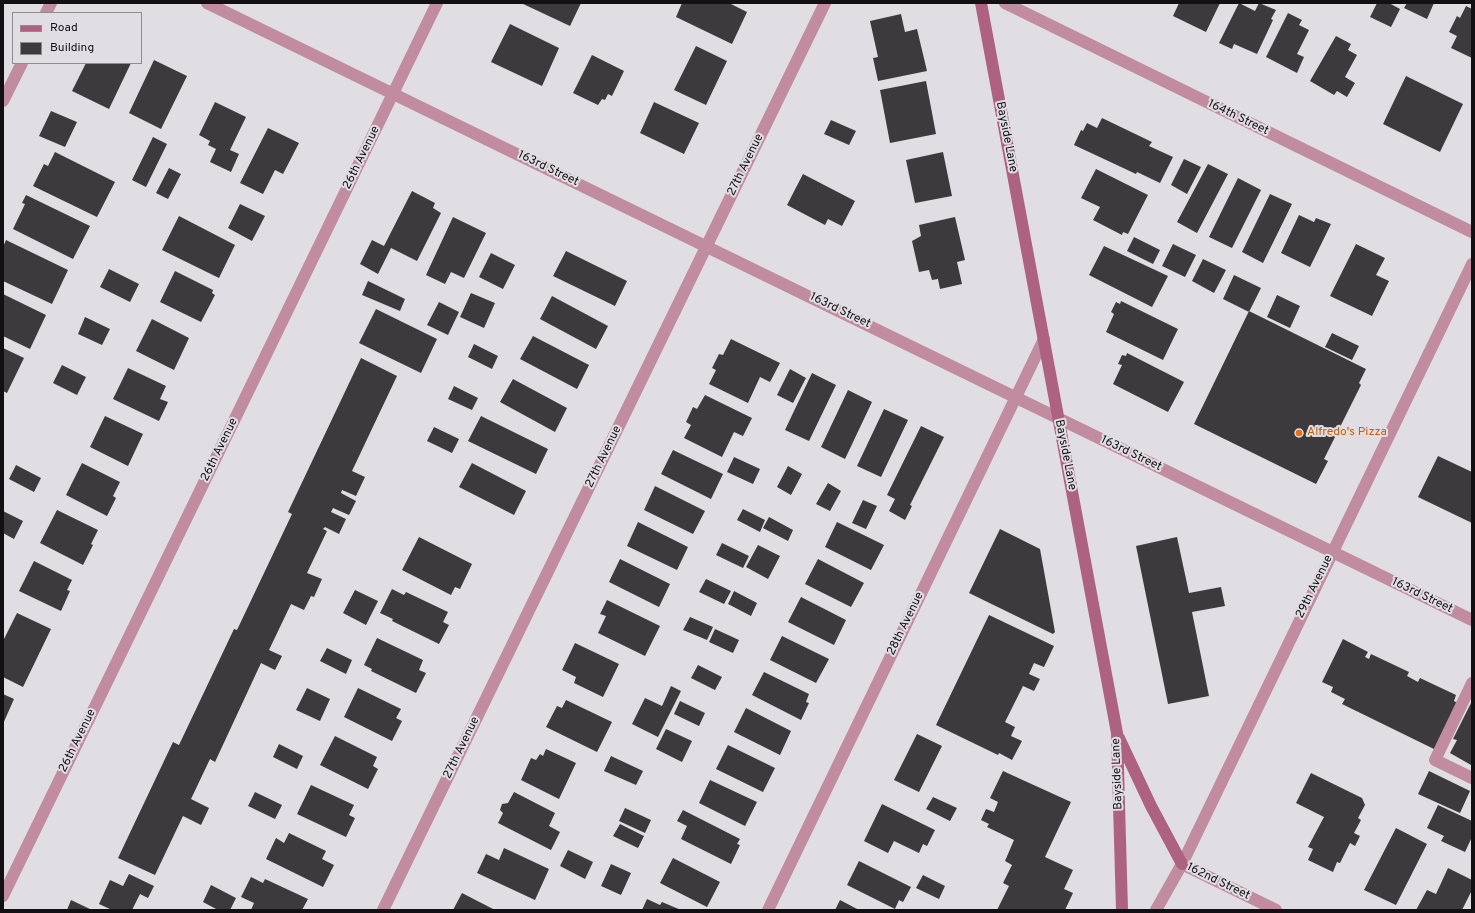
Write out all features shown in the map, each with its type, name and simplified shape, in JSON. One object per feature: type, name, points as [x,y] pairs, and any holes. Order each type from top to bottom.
[{"type":"street","points":[[46,12],[51,3]]},
{"type":"street","name":"163rd Street","points":[[207,3],[1472,620]]},
{"type":"street","name":"26th Avenue","points":[[3,896],[437,3]]},
{"type":"street","name":"27th Avenue","points":[[383,910],[825,3]]},
{"type":"street","name":"Bayside Lane","points":[[981,3],[1117,733],[1122,910]]},
{"type":"street","name":"164th Street","points":[[1004,3],[1472,232]]},
{"type":"street","points":[[3,101],[22,64]]},
{"type":"street","name":"29th Avenue","points":[[1156,910],[1182,864],[1472,264]]},
{"type":"street","name":"28th Avenue","points":[[768,910],[1044,339]]},
{"type":"street","points":[[1472,683],[1435,760],[1472,778]]},
{"type":"street","points":[[1117,733],[1151,806],[1182,864]]},
{"type":"street","name":"162nd Street","points":[[1182,864],[1276,910]]},
{"type":"building","points":[[521,3],[581,3],[570,26]]},
{"type":"building","points":[[682,3],[729,3],[747,12],[732,44],[676,17]]},
{"type":"building","points":[[1179,3],[1220,3],[1206,32],[1173,16]]},
{"type":"building","points":[[1239,3],[1255,11],[1259,3],[1276,10],[1271,19],[1273,20],[1257,54],[1234,44],[1232,49],[1219,43]]},
{"type":"building","points":[[1377,3],[1389,3],[1400,9],[1391,27],[1370,17]]},
{"type":"building","points":[[1407,3],[1434,3],[1427,19],[1404,8]]},
{"type":"building","points":[[1466,6],[1472,9],[1472,58],[1451,48],[1457,36],[1449,32],[1457,16],[1460,18]]},
{"type":"building","points":[[1288,13],[1302,20],[1299,25],[1309,30],[1297,54],[1304,57],[1297,73],[1266,57]]},
{"type":"building","points":[[901,14],[905,32],[917,29],[927,71],[878,81],[873,58],[878,57],[870,21]]},
{"type":"building","points":[[510,24],[559,48],[542,86],[491,62]]},
{"type":"building","points":[[1336,36],[1351,44],[1348,50],[1357,55],[1345,77],[1355,83],[1347,97],[1337,91],[1334,95],[1310,81]]},
{"type":"building","points":[[696,46],[727,61],[706,105],[674,90]]},
{"type":"building","points":[[592,55],[624,71],[612,96],[608,94],[605,100],[602,99],[598,105],[573,93]]},
{"type":"building","points":[[154,60],[187,76],[161,129],[129,113]]},
{"type":"building","points":[[86,64],[131,64],[109,109],[72,91]]},
{"type":"building","points":[[1406,76],[1463,104],[1440,152],[1383,124]]},
{"type":"building","points":[[926,81],[936,134],[890,143],[880,90]]},
{"type":"building","points":[[215,102],[246,117],[230,150],[239,154],[231,172],[210,162],[216,149],[208,145],[210,141],[199,135]]},
{"type":"building","points":[[654,102],[699,123],[684,154],[640,133]]},
{"type":"building","points":[[51,111],[77,122],[65,147],[39,136]]},
{"type":"building","points":[[1102,118],[1152,142],[1149,146],[1173,157],[1160,183],[1137,172],[1136,174],[1074,145],[1081,130],[1083,131],[1087,123],[1097,128]]},
{"type":"building","points":[[831,120],[856,131],[849,145],[824,134]]},
{"type":"building","points":[[268,128],[299,143],[283,174],[275,170],[263,194],[240,183]]},
{"type":"building","points":[[153,137],[167,144],[146,187],[132,180]]},
{"type":"building","points":[[55,152],[115,182],[97,217],[33,186],[44,164],[48,166]]},
{"type":"building","points":[[943,152],[952,196],[915,203],[906,160]]},
{"type":"building","points":[[1184,159],[1201,167],[1187,194],[1171,185]]},
{"type":"building","points":[[1208,164],[1228,174],[1197,233],[1177,222]]},
{"type":"building","points":[[169,168],[181,174],[168,199],[156,193]]},
{"type":"building","points":[[1096,169],[1148,195],[1128,234],[1123,232],[1122,235],[1093,220],[1100,207],[1081,198]]},
{"type":"building","points":[[803,174],[855,201],[842,226],[828,219],[825,225],[787,205]]},
{"type":"building","points":[[1238,178],[1261,190],[1232,248],[1209,237]]},
{"type":"building","points":[[412,191],[435,203],[433,208],[441,213],[417,261],[391,248],[378,274],[360,264],[372,240],[384,246]]},
{"type":"building","points":[[1270,194],[1292,204],[1263,263],[1242,252]]},
{"type":"building","points":[[26,195],[90,226],[73,259],[13,229],[25,204],[22,203]]},
{"type":"building","points":[[240,204],[265,216],[252,241],[228,228]]},
{"type":"building","points":[[1299,215],[1314,222],[1316,218],[1331,224],[1310,267],[1281,253]]},
{"type":"building","points":[[179,216],[235,245],[219,278],[162,250]]},
{"type":"building","points":[[453,217],[486,233],[464,278],[451,272],[445,284],[426,275]]},
{"type":"building","points":[[955,217],[965,260],[957,262],[962,284],[940,289],[938,279],[932,280],[929,270],[919,272],[912,241],[921,236],[919,225]]},
{"type":"building","points":[[1134,237],[1160,250],[1153,264],[1127,251]]},
{"type":"building","points":[[6,240],[68,270],[52,304],[3,281],[3,247]]},
{"type":"building","points":[[1173,244],[1196,255],[1185,277],[1162,266]]},
{"type":"building","points":[[1356,244],[1385,258],[1376,275],[1389,281],[1372,316],[1330,296]]},
{"type":"building","points":[[1104,246],[1168,276],[1152,307],[1089,275]]},
{"type":"building","points":[[566,251],[627,281],[615,306],[553,276]]},
{"type":"building","points":[[491,253],[515,265],[503,289],[479,277]]},
{"type":"building","points":[[1203,259],[1226,270],[1214,293],[1192,281]]},
{"type":"building","points":[[109,269],[139,284],[130,302],[100,287]]},
{"type":"building","points":[[175,271],[213,290],[212,293],[215,295],[201,322],[160,302]]},
{"type":"building","points":[[1234,275],[1261,288],[1249,312],[1223,299]]},
{"type":"building","points":[[368,281],[405,299],[400,311],[362,295]]},
{"type":"building","points":[[471,293],[495,303],[484,328],[460,317]]},
{"type":"building","points":[[3,294],[46,315],[30,349],[3,336]]},
{"type":"building","points":[[1277,295],[1300,306],[1290,328],[1267,317]]},
{"type":"building","points":[[552,296],[608,326],[596,349],[540,319]]},
{"type":"building","points":[[1121,301],[1178,329],[1163,360],[1106,332],[1114,314],[1111,312],[1116,302],[1120,304]]},
{"type":"building","points":[[439,302],[459,312],[448,335],[427,325]]},
{"type":"building","points":[[376,309],[437,339],[421,373],[359,343]]},
{"type":"building","points":[[1249,311],[1366,369],[1359,383],[1361,385],[1324,459],[1328,461],[1316,484],[1194,424]]},
{"type":"building","points":[[85,317],[110,329],[102,345],[78,334]]},
{"type":"building","points":[[152,319],[189,338],[174,370],[136,351]]},
{"type":"building","points":[[1332,333],[1359,346],[1352,360],[1325,347]]},
{"type":"building","points":[[533,336],[589,365],[577,389],[520,359]]},
{"type":"building","points":[[731,339],[780,363],[770,382],[760,377],[748,403],[709,384],[716,370],[712,368],[719,354],[723,355]]},
{"type":"building","points":[[474,344],[498,356],[492,369],[468,357]]},
{"type":"building","points":[[3,348],[24,358],[7,393],[3,391]]},
{"type":"building","points":[[1127,353],[1184,382],[1168,412],[1113,384],[1122,365],[1118,364],[1122,355],[1126,356]]},
{"type":"building","points":[[361,358],[397,376],[352,471],[365,477],[356,496],[342,490],[341,493],[356,501],[349,515],[333,508],[331,512],[346,519],[339,534],[325,527],[323,529],[327,531],[307,573],[322,579],[314,597],[311,596],[304,610],[291,604],[269,650],[282,656],[275,670],[261,663],[215,762],[210,759],[191,799],[209,808],[201,825],[183,816],[155,875],[118,858],[173,742],[179,745],[234,629],[237,630],[292,514],[288,512]]},
{"type":"building","points":[[62,365],[86,377],[77,395],[53,383]]},
{"type":"building","points":[[128,368],[166,386],[160,399],[168,402],[159,421],[113,399]]},
{"type":"building","points":[[790,369],[806,378],[793,403],[777,395]]},
{"type":"building","points":[[812,373],[836,385],[809,441],[785,430]]},
{"type":"building","points":[[513,379],[567,408],[555,432],[500,402]]},
{"type":"building","points":[[454,386],[478,398],[472,410],[448,399]]},
{"type":"building","points":[[848,390],[872,402],[845,459],[821,447]]},
{"type":"building","points":[[705,395],[752,418],[743,436],[734,432],[722,457],[684,438],[691,425],[686,422],[693,407],[697,409]]},
{"type":"building","points":[[884,409],[908,420],[881,477],[857,466]]},
{"type":"building","points":[[105,416],[143,434],[128,466],[90,447]]},
{"type":"building","points":[[481,416],[548,449],[536,474],[468,441]]},
{"type":"building","points":[[921,426],[944,437],[910,505],[912,506],[905,520],[889,511],[895,499],[887,495]]},
{"type":"building","points":[[434,427],[459,439],[452,453],[427,441]]},
{"type":"building","points":[[673,450],[723,474],[711,499],[661,474]]},
{"type":"building","points":[[1438,456],[1472,472],[1472,523],[1418,497]]},
{"type":"building","points":[[734,457],[760,469],[753,484],[727,472]]},
{"type":"building","points":[[82,463],[120,482],[113,496],[116,498],[107,516],[66,495]]},
{"type":"building","points":[[472,463],[526,491],[514,515],[459,487]]},
{"type":"building","points":[[16,465],[41,478],[34,492],[9,479]]},
{"type":"building","points":[[788,466],[802,474],[791,495],[777,487]]},
{"type":"building","points":[[828,483],[841,491],[830,511],[816,504]]},
{"type":"building","points":[[655,486],[705,511],[693,534],[644,510]]},
{"type":"building","points":[[863,500],[877,506],[866,529],[852,523]]},
{"type":"building","points":[[743,509],[765,520],[760,532],[737,520]]},
{"type":"building","points":[[57,510],[98,530],[91,544],[93,545],[83,565],[40,543]]},
{"type":"building","points":[[3,511],[23,521],[14,539],[3,533]]},
{"type":"building","points":[[769,517],[793,530],[788,541],[763,528]]},
{"type":"building","points":[[638,522],[688,547],[677,570],[627,546]]},
{"type":"building","points":[[837,522],[884,545],[871,570],[825,547]]},
{"type":"building","points":[[1000,529],[1040,549],[1055,632],[1053,634],[969,593]]},
{"type":"building","points":[[419,537],[472,564],[460,589],[455,587],[451,595],[402,570]]},
{"type":"building","points":[[1177,537],[1189,593],[1221,587],[1225,606],[1192,612],[1209,696],[1168,704],[1136,546]]},
{"type":"building","points":[[722,543],[749,556],[743,568],[716,555]]},
{"type":"building","points":[[758,545],[780,556],[768,579],[746,567]]},
{"type":"building","points":[[620,559],[670,584],[659,607],[609,582]]},
{"type":"building","points":[[818,559],[864,583],[851,607],[805,584]]},
{"type":"building","points":[[34,561],[72,580],[67,590],[70,591],[61,611],[19,591]]},
{"type":"building","points":[[706,579],[731,591],[724,604],[699,592]]},
{"type":"building","points":[[392,589],[404,595],[406,592],[448,612],[443,622],[449,625],[439,644],[392,621],[393,619],[380,613]]},
{"type":"building","points":[[355,590],[378,601],[366,625],[343,613]]},
{"type":"building","points":[[734,591],[757,603],[751,616],[728,604]]},
{"type":"building","points":[[801,597],[846,620],[834,645],[788,622]]},
{"type":"building","points":[[607,600],[660,626],[645,656],[598,633],[606,616],[600,614]]},
{"type":"building","points":[[17,613],[51,629],[23,687],[3,677],[3,641]]},
{"type":"building","points":[[989,615],[1054,646],[1044,667],[1034,663],[1029,674],[1040,679],[1034,691],[1023,686],[1005,722],[1015,727],[1011,736],[1022,741],[1012,760],[999,753],[998,755],[936,725]]},
{"type":"building","points":[[690,617],[713,627],[707,640],[683,630]]},
{"type":"building","points":[[715,629],[739,640],[733,653],[709,642]]},
{"type":"building","points":[[782,636],[829,659],[816,683],[770,660]]},
{"type":"building","points":[[377,638],[423,660],[419,670],[426,673],[416,693],[371,671],[372,669],[364,665]]},
{"type":"building","points":[[1343,639],[1368,652],[1365,657],[1369,659],[1371,654],[1409,672],[1407,676],[1418,682],[1420,678],[1456,695],[1454,701],[1459,704],[1436,750],[1342,704],[1345,699],[1331,692],[1333,687],[1322,682]]},
{"type":"building","points":[[575,643],[619,664],[603,697],[574,683],[576,677],[562,670]]},
{"type":"building","points":[[327,648],[352,660],[346,674],[320,661]]},
{"type":"building","points":[[698,665],[722,677],[715,690],[691,678]]},
{"type":"building","points":[[764,672],[809,694],[806,702],[809,703],[801,720],[752,695]]},
{"type":"building","points":[[671,686],[681,691],[658,737],[632,724],[645,698],[662,706]]},
{"type":"building","points":[[307,688],[330,699],[320,721],[296,710]]},
{"type":"building","points":[[358,688],[401,709],[396,718],[402,721],[392,741],[344,717]]},
{"type":"building","points":[[3,694],[14,699],[3,724]]},
{"type":"building","points":[[566,700],[612,722],[597,752],[546,727],[557,706],[562,708]]},
{"type":"building","points":[[680,701],[705,713],[699,726],[674,714]]},
{"type":"building","points":[[1472,701],[1471,765],[1450,753],[1457,740],[1453,739]]},
{"type":"building","points":[[746,708],[791,731],[780,755],[734,732]]},
{"type":"building","points":[[666,729],[692,741],[682,762],[656,749]]},
{"type":"building","points":[[917,734],[942,746],[919,792],[894,780]]},
{"type":"building","points":[[335,736],[377,757],[373,766],[378,769],[368,789],[320,765]]},
{"type":"building","points":[[279,744],[303,756],[297,769],[273,757]]},
{"type":"building","points":[[728,745],[775,768],[763,792],[716,769]]},
{"type":"building","points":[[546,749],[576,763],[559,799],[521,780],[531,758],[536,760],[540,754],[543,756]]},
{"type":"building","points":[[611,756],[643,771],[636,785],[604,771]]},
{"type":"building","points":[[1003,771],[1071,802],[1045,857],[1073,870],[1064,889],[1073,893],[1065,910],[997,910],[1009,886],[1003,883],[1012,865],[1005,861],[1014,840],[987,827],[989,824],[981,820],[986,809],[994,812],[998,802],[990,798]]},
{"type":"building","points":[[1429,771],[1470,791],[1460,813],[1418,794]]},
{"type":"building","points":[[1311,773],[1362,798],[1365,805],[1358,818],[1361,820],[1354,833],[1360,836],[1355,846],[1350,843],[1340,863],[1337,862],[1333,872],[1308,860],[1313,849],[1308,847],[1324,817],[1296,803]]},
{"type":"building","points":[[710,780],[757,802],[745,826],[699,803]]},
{"type":"building","points":[[311,785],[354,805],[349,815],[355,818],[346,837],[297,814]]},
{"type":"building","points":[[255,792],[282,805],[275,819],[248,806]]},
{"type":"building","points":[[514,792],[555,813],[549,826],[560,832],[551,850],[498,823],[503,813],[500,810],[502,804],[508,803]]},
{"type":"building","points":[[933,797],[957,808],[950,821],[926,809]]},
{"type":"building","points":[[882,804],[935,830],[927,846],[923,844],[919,853],[894,841],[888,853],[864,841]]},
{"type":"building","points":[[1438,805],[1472,821],[1472,837],[1465,852],[1441,841],[1444,836],[1427,828]]},
{"type":"building","points":[[625,808],[651,820],[645,833],[619,821]]},
{"type":"building","points":[[683,810],[740,839],[737,844],[740,845],[731,864],[681,839],[687,826],[677,821]]},
{"type":"building","points":[[620,824],[644,836],[638,848],[613,836]]},
{"type":"building","points":[[1396,828],[1427,844],[1396,905],[1364,890]]},
{"type":"building","points":[[289,833],[326,851],[322,859],[334,865],[323,887],[266,859],[276,838],[284,843]]},
{"type":"building","points":[[504,848],[549,869],[535,900],[477,873],[486,854],[499,860]]},
{"type":"building","points":[[568,850],[593,862],[585,879],[560,866]]},
{"type":"building","points":[[673,858],[720,882],[707,907],[660,883]]},
{"type":"building","points":[[859,861],[911,887],[903,902],[899,900],[895,909],[847,885]]},
{"type":"building","points":[[611,864],[631,873],[621,895],[601,886]]},
{"type":"building","points":[[1448,868],[1472,880],[1472,890],[1462,910],[1416,910],[1427,890],[1436,894]]},
{"type":"building","points":[[129,874],[154,886],[148,898],[140,894],[132,910],[112,910],[99,904],[110,880],[123,886]]},
{"type":"building","points":[[923,875],[945,886],[939,899],[916,888]]},
{"type":"building","points":[[251,877],[263,883],[265,879],[308,899],[302,910],[251,910],[254,903],[241,897]]},
{"type":"building","points":[[211,885],[236,898],[230,910],[218,910],[203,902]]},
{"type":"building","points":[[462,893],[495,910],[453,910]]},
{"type":"building","points":[[647,899],[660,905],[662,902],[681,910],[642,910]]},
{"type":"building","points":[[71,900],[92,910],[67,910]]},
{"type":"building","points":[[840,900],[859,910],[835,910]]},
{"type":"place","name":"Alfredo's Pizza","points":[[1299,433]]}]
